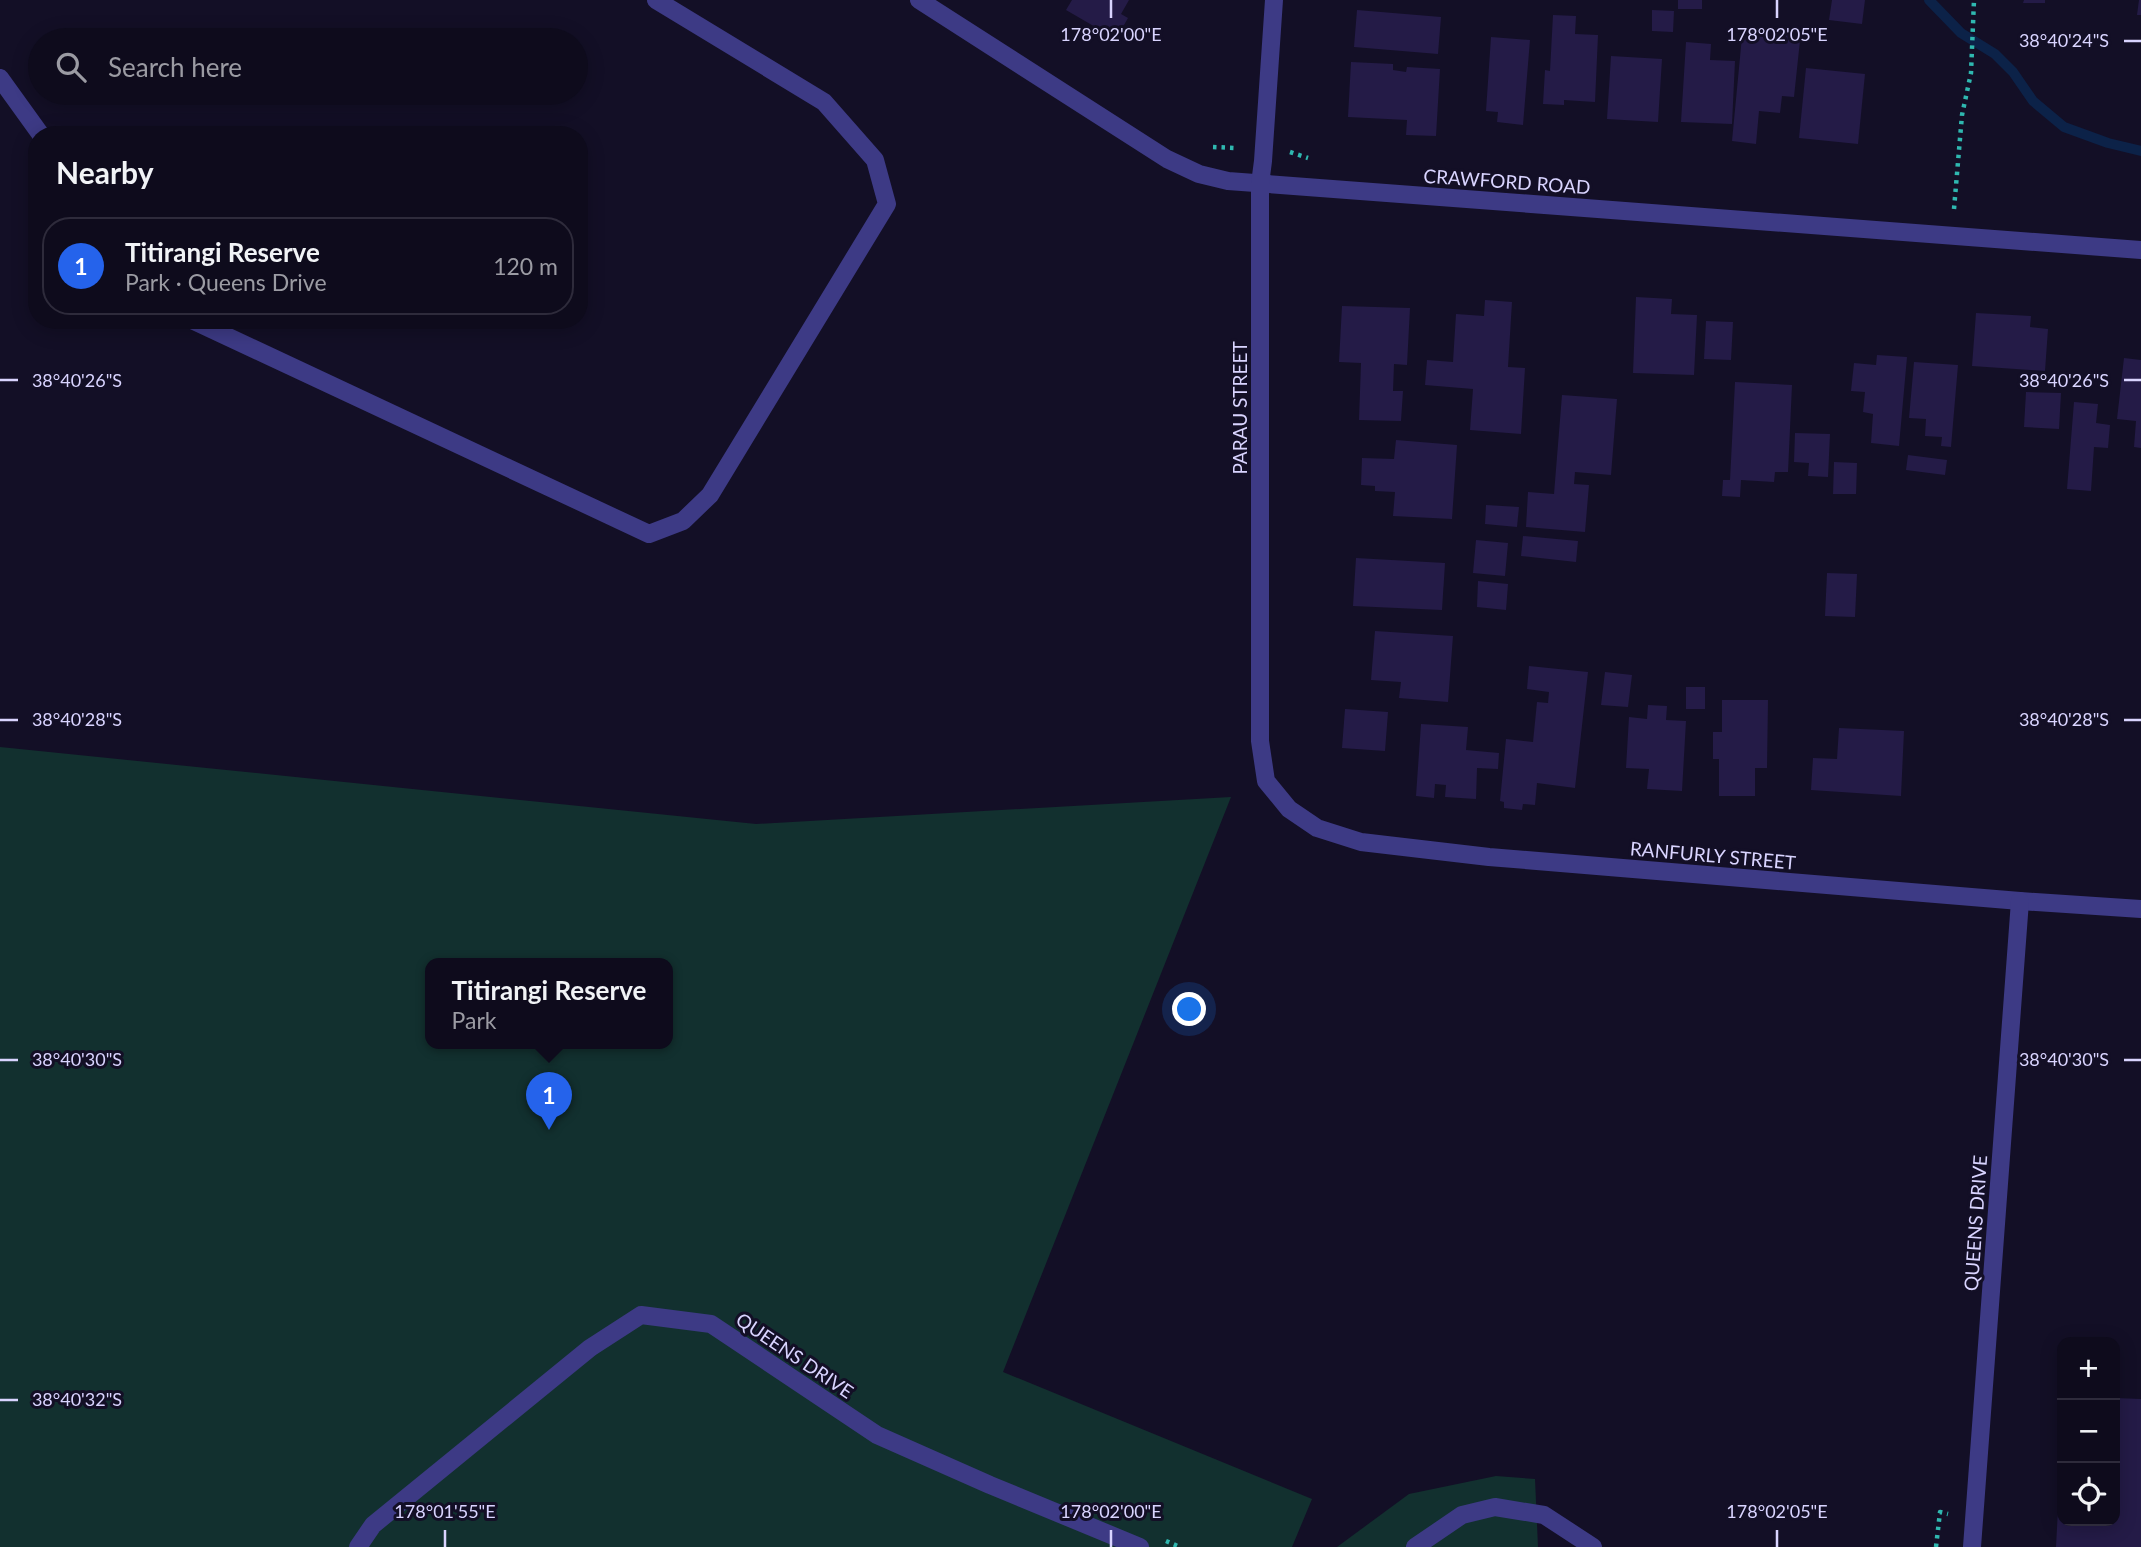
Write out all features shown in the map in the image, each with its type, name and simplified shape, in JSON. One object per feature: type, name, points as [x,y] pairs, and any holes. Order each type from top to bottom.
[{"type":"street","points":[[211,329],[649,534],[683,520],[710,495],[887,204],[875,160],[824,102],[656,0]]},
{"type":"street","name":"CRAWFORD ROAD","points":[[919,0],[1167,159],[1199,174],[1228,181],[2141,250]]},
{"type":"street","name":"PARAU STREET","points":[[1274,0],[1260,184],[1260,741],[1266,781],[1289,809]]},
{"type":"street","points":[[0,78],[35,126]]},
{"type":"street","name":"RANFURLY STREET","points":[[1289,809],[1317,828],[1360,842],[1489,857],[2141,909]]},
{"type":"street","name":"QUEENS DRIVE","points":[[1972,1547],[2020,901]]},
{"type":"street","name":"QUEENS DRIVE","points":[[358,1547],[373,1525],[383,1516],[590,1348],[641,1315],[711,1324],[877,1435],[990,1485],[1147,1542]]},
{"type":"street","points":[[1415,1547],[1462,1515],[1495,1507],[1544,1515],[1593,1547]]},
{"type":"path","points":[[1954,210],[1962,115],[1971,73],[1974,0]]},
{"type":"path","points":[[1218,147],[1244,149]]},
{"type":"path","points":[[1936,1547],[1940,1512],[1948,1514]]},
{"type":"path","points":[[1147,1542],[1180,1547]]},
{"type":"green space","points":[[0,747],[756,824],[1231,797],[1003,1372],[1312,1499],[1292,1547],[0,1547]]},
{"type":"green space","points":[[1496,1476],[1535,1479],[1538,1547],[1337,1547],[1409,1494]]},
{"type":"building","points":[[1072,0],[1129,0],[1121,14],[1128,18],[1116,39],[1066,10]]},
{"type":"building","points":[[1678,0],[1702,0],[1702,9],[1678,9]]},
{"type":"building","points":[[1832,0],[1865,0],[1862,24],[1829,20]]},
{"type":"building","points":[[2024,0],[2045,0],[2045,3],[2023,3]]},
{"type":"building","points":[[2139,0],[2141,15],[2137,15]]},
{"type":"building","points":[[1357,10],[1441,17],[1438,54],[1354,47]]},
{"type":"building","points":[[1652,10],[1674,11],[1673,32],[1652,31]]},
{"type":"building","points":[[1553,15],[1576,16],[1575,34],[1598,35],[1595,102],[1564,100],[1564,105],[1543,104],[1545,70],[1550,71]]},
{"type":"building","points":[[1743,26],[1801,31],[1794,97],[1782,96],[1780,113],[1759,111],[1756,144],[1732,141]]},
{"type":"building","points":[[1491,37],[1530,40],[1523,125],[1497,122],[1498,112],[1486,111]]},
{"type":"building","points":[[1686,42],[1711,44],[1710,60],[1735,61],[1732,124],[1681,122]]},
{"type":"building","points":[[1611,56],[1662,59],[1658,122],[1607,119]]},
{"type":"building","points":[[1351,62],[1393,64],[1393,70],[1406,72],[1407,67],[1440,69],[1436,136],[1406,135],[1407,120],[1348,117]]},
{"type":"building","points":[[1806,68],[1865,74],[1858,144],[1799,138]]},
{"type":"building","points":[[1636,297],[1672,299],[1671,314],[1697,315],[1694,375],[1633,373]]},
{"type":"building","points":[[1485,300],[1512,302],[1508,367],[1525,368],[1521,434],[1470,430],[1473,389],[1425,385],[1427,360],[1453,362],[1456,314],[1484,316]]},
{"type":"building","points":[[1342,306],[1410,308],[1407,365],[1394,364],[1393,391],[1403,391],[1401,421],[1359,420],[1361,363],[1339,362]]},
{"type":"building","points":[[1976,313],[2031,316],[2030,327],[2048,329],[2045,371],[1972,366]]},
{"type":"building","points":[[1706,321],[1733,322],[1731,360],[1704,359]]},
{"type":"building","points":[[1877,355],[1907,357],[1899,446],[1871,443],[1873,414],[1863,412],[1865,392],[1851,391],[1854,363],[1876,365]]},
{"type":"building","points":[[2124,358],[2141,360],[2141,448],[2134,447],[2136,421],[2117,419]]},
{"type":"building","points":[[1914,362],[1958,365],[1951,447],[1941,446],[1942,437],[1925,436],[1926,419],[1909,418]]},
{"type":"building","points":[[1735,382],[1792,385],[1788,472],[1775,472],[1774,482],[1741,480],[1740,497],[1722,496],[1723,480],[1730,480]]},
{"type":"building","points":[[2026,392],[2061,393],[2059,429],[2024,427]]},
{"type":"building","points":[[1562,395],[1617,399],[1611,475],[1575,472],[1574,484],[1589,485],[1585,532],[1526,527],[1528,492],[1554,494]]},
{"type":"building","points":[[2074,402],[2098,404],[2096,423],[2110,425],[2108,448],[2094,447],[2091,491],[2067,489]]},
{"type":"building","points":[[1795,433],[1830,434],[1828,477],[1808,476],[1809,463],[1794,462]]},
{"type":"building","points":[[1396,440],[1457,445],[1452,519],[1393,516],[1395,492],[1375,491],[1375,486],[1361,485],[1362,458],[1394,459]]},
{"type":"building","points":[[1908,455],[1947,460],[1945,475],[1906,470]]},
{"type":"building","points":[[1834,462],[1857,463],[1856,494],[1833,494]]},
{"type":"building","points":[[1486,505],[1519,507],[1517,527],[1485,524]]},
{"type":"building","points":[[1523,536],[1578,541],[1576,562],[1521,556]]},
{"type":"building","points":[[1476,540],[1508,543],[1505,576],[1473,573]]},
{"type":"building","points":[[1356,558],[1445,563],[1442,610],[1353,606]]},
{"type":"building","points":[[1827,573],[1857,574],[1855,617],[1825,616]]},
{"type":"building","points":[[1478,581],[1508,584],[1506,610],[1477,607]]},
{"type":"building","points":[[1375,631],[1453,636],[1448,702],[1399,698],[1401,682],[1371,680]]},
{"type":"building","points":[[1529,666],[1588,672],[1575,788],[1537,783],[1535,805],[1523,804],[1522,810],[1504,808],[1504,802],[1500,801],[1506,739],[1533,742],[1537,702],[1548,703],[1549,692],[1527,689]]},
{"type":"building","points":[[1605,672],[1632,675],[1628,707],[1601,705]]},
{"type":"building","points":[[1686,687],[1705,687],[1705,709],[1686,709]]},
{"type":"building","points":[[1722,700],[1768,700],[1767,768],[1755,768],[1755,796],[1719,796],[1719,759],[1713,759],[1713,732],[1722,732]]},
{"type":"building","points":[[1648,705],[1667,706],[1666,720],[1686,721],[1682,791],[1647,789],[1649,769],[1626,768],[1629,717],[1647,719]]},
{"type":"building","points":[[1345,709],[1388,712],[1385,751],[1342,748]]},
{"type":"building","points":[[1421,724],[1468,727],[1466,750],[1499,753],[1498,769],[1477,768],[1476,799],[1445,797],[1446,785],[1435,784],[1434,798],[1416,796]]},
{"type":"building","points":[[1839,728],[1904,731],[1901,796],[1811,790],[1813,758],[1837,759]]},
{"type":"building","points":[[2120,1398],[2141,1399],[2141,1547],[2056,1547],[2057,1526],[2120,1526]]},
{"type":"waterway","points":[[1929,0],[1961,33],[1995,54],[2013,72],[2033,101],[2064,127],[2108,143],[2141,151]]},
{"type":"place","name":"Titirangi Reserve","points":[[549,1130]]}]
